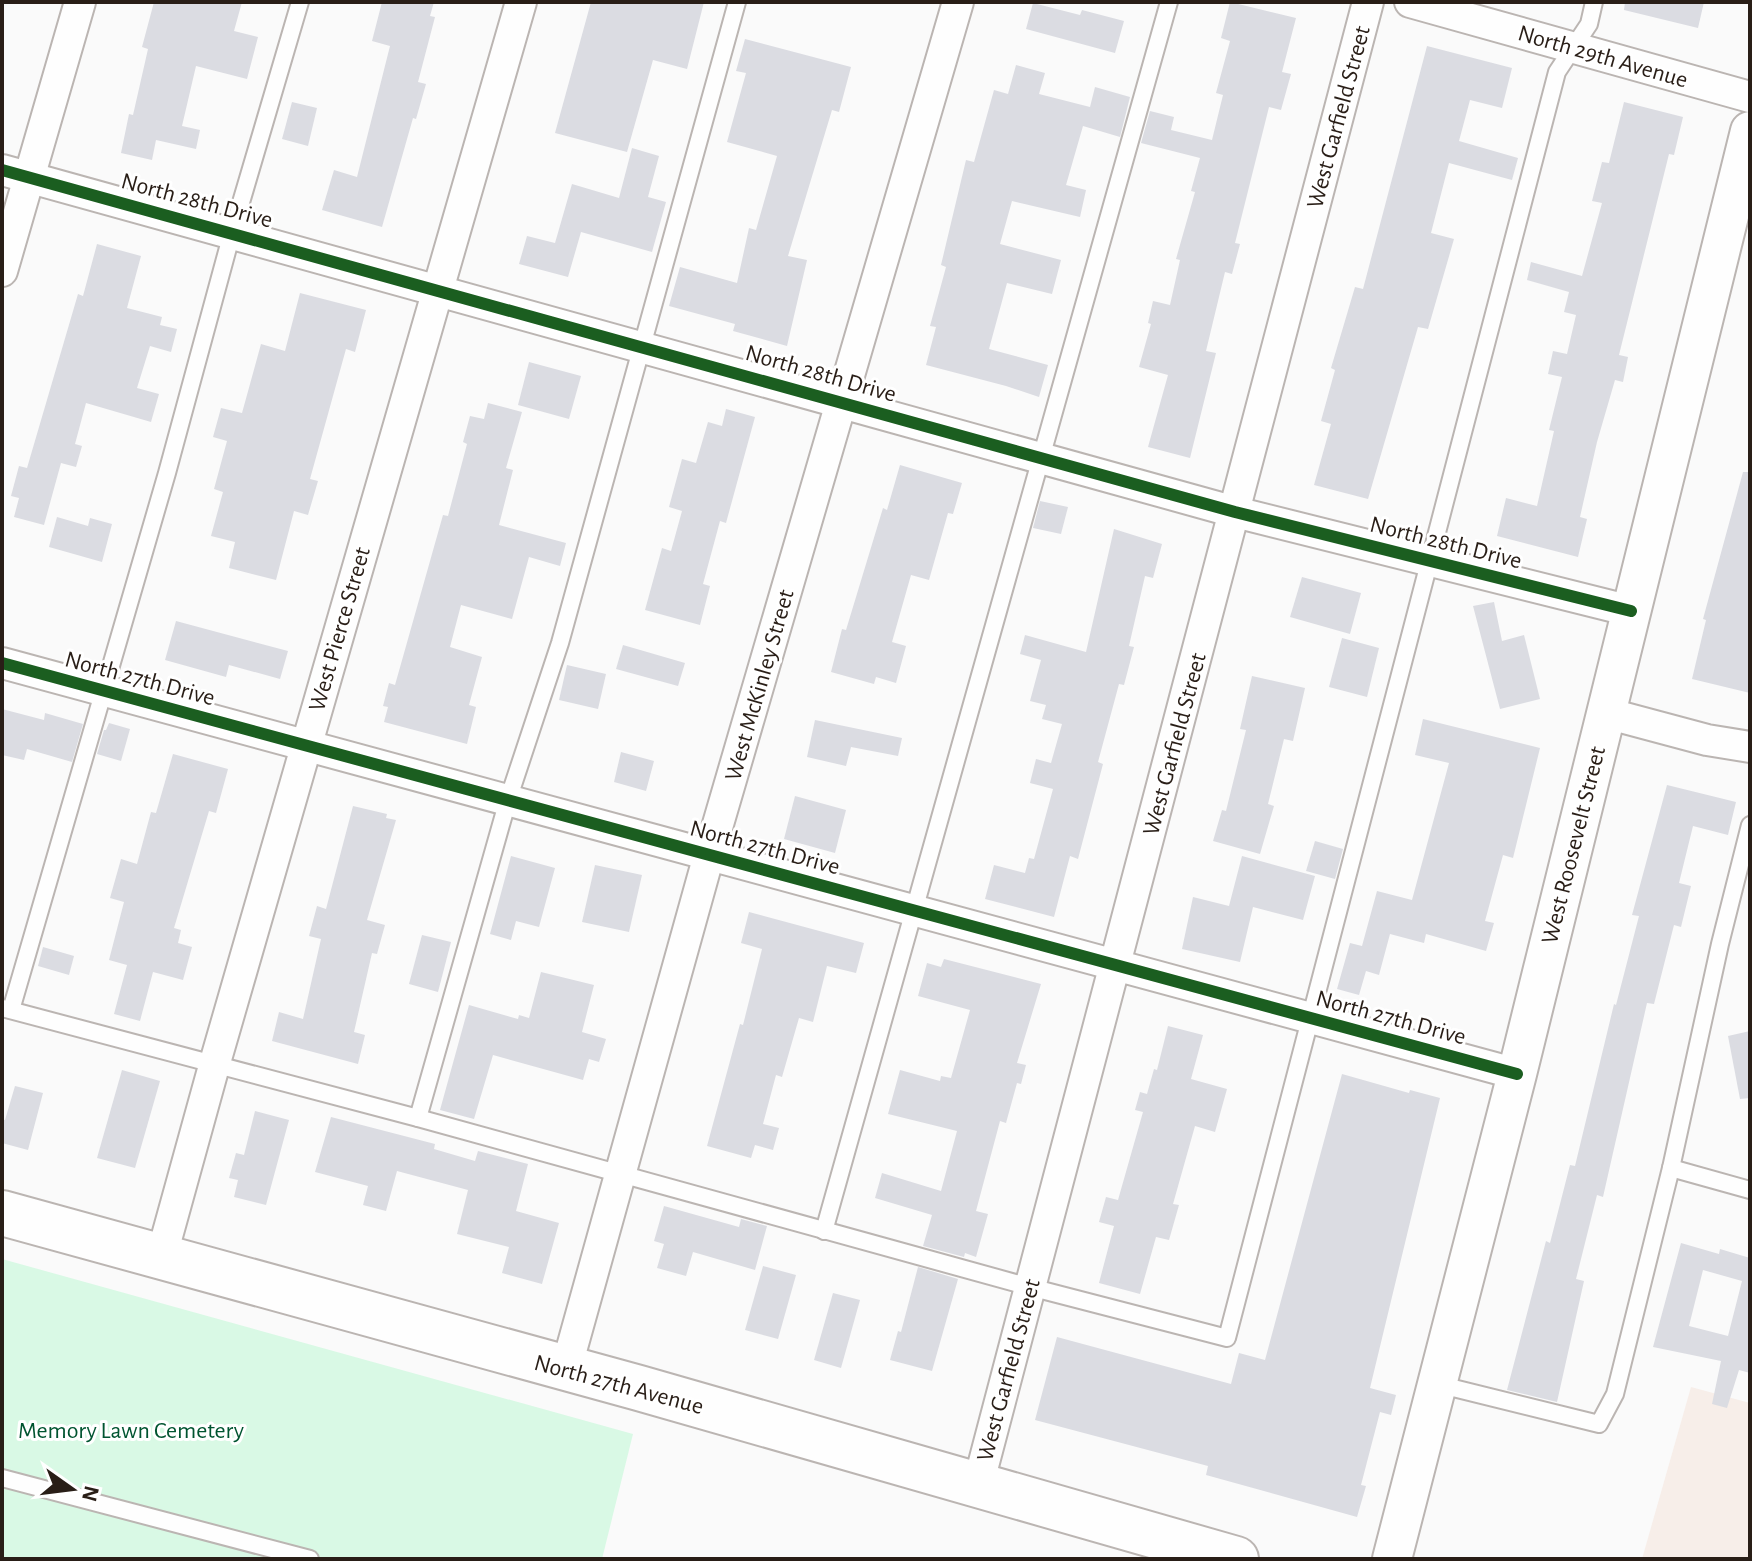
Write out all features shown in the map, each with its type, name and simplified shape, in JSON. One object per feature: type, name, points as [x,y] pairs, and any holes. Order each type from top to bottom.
[{"type":"main road","name":"North 27th Avenue","points":[[2,1213],[1236,1559]]},
{"type":"street","points":[[2,271],[16,174],[80,2]]},
{"type":"street","name":"West Pierce Street","points":[[161,1258],[521,2]]},
{"type":"street","name":"West McKinley Street","points":[[566,1369],[709,855],[958,2]]},
{"type":"street","name":"West Garfield Street","points":[[978,1485],[1368,2]]},
{"type":"street","name":"North 29th Avenue","points":[[1423,4],[1750,97]]},
{"type":"street","name":"West Roosevelt Street","points":[[1392,1559],[1517,1074],[1750,131]]},
{"type":"street","name":"North 28th Drive","points":[[16,174],[1235,512],[1631,611]]},
{"type":"street","name":"North 27th Drive","points":[[2,663],[1517,1074]]},
{"type":"street","points":[[1606,713],[1707,740],[1750,747]]},
{"type":"lane","points":[[300,2],[232,233],[167,473],[6,1009],[1227,1338],[1557,72],[1589,24],[1594,2]]},
{"type":"lane","points":[[418,1118],[508,800],[560,643],[737,2]]},
{"type":"lane","points":[[824,1231],[1169,2]]},
{"type":"lane","points":[[1437,1384],[1599,1424],[1615,1394],[1750,825]]},
{"type":"lane","points":[[1671,1168],[1750,1190]]},
{"type":"lane","points":[[2,1478],[310,1559]]},
{"type":"shaded area","points":[[1691,1387],[1750,1403],[1750,1559],[1642,1559]]},
{"type":"green space","name":"Memory Lawn Cemetery","points":[[2,1259],[633,1434],[602,1559],[2,1559]]},
{"type":"building","points":[[154,2],[242,2],[234,31],[258,37],[247,79],[196,66],[182,126],[200,130],[196,149],[156,140],[152,160],[121,153],[148,49],[142,47]]},
{"type":"building","points":[[382,2],[434,2],[430,16],[435,17],[418,82],[426,84],[416,119],[413,118],[382,227],[322,210],[334,170],[357,177],[390,46],[372,41]]},
{"type":"building","points":[[591,2],[704,2],[687,69],[653,60],[627,152],[555,133]]},
{"type":"building","points":[[1230,2],[1296,18],[1282,72],[1291,74],[1281,110],[1269,107],[1235,243],[1240,244],[1232,274],[1225,272],[1206,351],[1216,353],[1190,458],[1148,447],[1168,375],[1139,367],[1151,324],[1148,323],[1153,301],[1170,305],[1180,260],[1176,259],[1195,192],[1191,191],[1200,158],[1141,143],[1150,111],[1174,117],[1171,130],[1212,140],[1223,95],[1216,93],[1230,41],[1221,38]]},
{"type":"building","points":[[1625,2],[1704,2],[1698,28],[1624,10]]},
{"type":"building","points":[[1033,3],[1080,15],[1082,10],[1124,21],[1115,53],[1026,29]]},
{"type":"building","points":[[745,39],[851,67],[839,112],[832,110],[788,256],[807,260],[787,346],[733,331],[735,324],[669,306],[680,267],[737,283],[749,228],[756,230],[777,156],[727,142],[746,73],[736,71]]},
{"type":"building","points":[[1427,46],[1512,68],[1502,108],[1470,100],[1459,141],[1518,158],[1512,180],[1449,163],[1431,233],[1454,239],[1428,329],[1418,327],[1368,499],[1314,485],[1331,424],[1321,421],[1335,370],[1331,368],[1355,287],[1363,289]]},
{"type":"building","points":[[1016,65],[1045,73],[1039,94],[1090,107],[1095,87],[1130,97],[1120,137],[1083,126],[1066,185],[1086,190],[1080,217],[1012,201],[1000,244],[1061,260],[1052,294],[1007,283],[989,349],[1048,365],[1039,397],[926,365],[936,327],[930,326],[946,267],[941,265],[966,160],[974,162],[994,90],[1008,94]]},
{"type":"building","points":[[292,102],[317,108],[308,146],[282,139]]},
{"type":"building","points":[[1624,102],[1683,117],[1674,155],[1669,154],[1619,355],[1628,357],[1623,382],[1615,380],[1597,442],[1580,517],[1587,519],[1578,557],[1497,536],[1506,498],[1537,506],[1554,431],[1549,430],[1562,377],[1548,374],[1553,351],[1567,354],[1576,315],[1564,312],[1569,292],[1527,280],[1531,262],[1582,276],[1602,203],[1592,201],[1602,162],[1609,163]]},
{"type":"building","points":[[632,148],[659,156],[648,197],[666,202],[652,252],[581,232],[568,277],[519,264],[527,236],[555,243],[572,184],[619,198]]},
{"type":"building","points":[[97,244],[141,256],[127,308],[162,317],[160,325],[177,329],[171,352],[150,346],[137,388],[159,394],[151,422],[86,403],[75,444],[82,446],[76,467],[61,463],[44,525],[14,517],[19,498],[11,496],[19,466],[27,468],[78,294],[83,296]]},
{"type":"building","points":[[300,293],[366,310],[355,352],[346,349],[310,479],[318,481],[308,515],[294,511],[276,580],[229,568],[235,542],[211,536],[223,492],[214,489],[227,441],[213,437],[221,408],[242,413],[261,344],[285,351]]},
{"type":"building","points":[[529,362],[581,376],[569,419],[518,405]]},
{"type":"building","points":[[488,403],[522,412],[506,468],[513,470],[499,525],[566,543],[560,566],[529,557],[512,619],[461,605],[450,647],[482,657],[469,705],[476,707],[467,744],[384,722],[388,707],[383,706],[389,683],[395,685],[443,515],[448,516],[467,444],[463,442],[470,416],[484,419]]},
{"type":"building","points":[[726,409],[755,417],[726,523],[720,521],[703,584],[710,586],[700,625],[645,610],[662,548],[671,551],[682,511],[669,507],[682,459],[696,463],[708,422],[722,426]]},
{"type":"building","points":[[900,465],[962,483],[953,514],[948,513],[929,580],[911,575],[892,642],[906,646],[896,683],[876,677],[874,684],[831,672],[842,629],[846,630],[883,508],[887,510]]},
{"type":"building","points":[[1743,472],[1750,472],[1750,693],[1692,679],[1706,620],[1703,619]]},
{"type":"building","points":[[1040,501],[1068,507],[1061,534],[1033,528]]},
{"type":"building","points":[[57,517],[88,526],[90,518],[112,524],[102,562],[49,547]]},
{"type":"building","points":[[1114,529],[1162,544],[1153,578],[1145,576],[1129,646],[1134,647],[1124,685],[1119,684],[1098,762],[1103,764],[1078,859],[1070,856],[1054,917],[985,899],[994,865],[1025,873],[1029,858],[1034,859],[1053,789],[1030,783],[1036,759],[1051,763],[1062,724],[1042,719],[1046,705],[1030,701],[1041,660],[1020,654],[1025,635],[1086,652]]},
{"type":"building","points":[[1302,577],[1361,593],[1350,634],[1290,617]]},
{"type":"building","points":[[1494,602],[1502,641],[1524,635],[1540,699],[1500,709],[1473,606]]},
{"type":"building","points":[[176,621],[288,651],[280,679],[229,665],[226,677],[165,660]]},
{"type":"building","points":[[1342,638],[1379,648],[1367,697],[1329,687]]},
{"type":"building","points":[[623,645],[685,663],[678,686],[616,669]]},
{"type":"building","points":[[567,665],[606,674],[598,709],[559,700]]},
{"type":"building","points":[[1252,676],[1305,688],[1293,741],[1284,739],[1268,804],[1274,806],[1260,854],[1213,841],[1222,810],[1226,811],[1246,730],[1240,729]]},
{"type":"building","points":[[2,709],[44,720],[45,713],[83,724],[72,762],[27,749],[24,760],[2,755]]},
{"type":"building","points":[[1423,719],[1540,748],[1513,858],[1503,855],[1485,921],[1494,923],[1486,951],[1426,934],[1424,943],[1390,934],[1379,975],[1366,971],[1359,995],[1337,989],[1350,943],[1362,946],[1377,891],[1412,900],[1449,763],[1415,755]]},
{"type":"building","points":[[815,720],[902,738],[898,756],[851,747],[846,766],[807,757]]},
{"type":"building","points":[[109,723],[130,729],[121,761],[97,754]]},
{"type":"building","points":[[621,752],[654,761],[646,791],[614,782]]},
{"type":"building","points":[[173,754],[228,769],[216,813],[209,811],[174,928],[181,930],[178,943],[192,947],[183,980],[153,972],[140,1021],[114,1014],[127,965],[109,960],[124,902],[110,898],[121,859],[137,864],[151,812],[156,813]]},
{"type":"building","points":[[1667,785],[1736,802],[1728,835],[1693,826],[1679,883],[1691,886],[1681,927],[1674,925],[1654,1004],[1647,1003],[1603,1197],[1597,1195],[1576,1279],[1584,1281],[1557,1402],[1507,1390],[1546,1241],[1550,1243],[1570,1165],[1575,1166],[1639,916],[1632,915]]},
{"type":"building","points":[[795,796],[846,810],[835,853],[784,839]]},
{"type":"building","points":[[353,806],[387,814],[386,818],[396,820],[367,920],[385,925],[377,954],[372,953],[354,1032],[365,1035],[358,1064],[272,1041],[279,1012],[303,1019],[321,939],[309,936],[317,906],[326,909]]},
{"type":"building","points":[[1315,841],[1343,849],[1335,879],[1306,871]]},
{"type":"building","points":[[511,856],[555,868],[539,927],[516,921],[511,940],[490,934]]},
{"type":"building","points":[[1242,856],[1315,876],[1303,920],[1253,907],[1240,962],[1182,949],[1193,897],[1229,906]]},
{"type":"building","points":[[595,865],[642,875],[629,932],[582,922]]},
{"type":"building","points":[[749,912],[864,943],[856,973],[827,966],[813,1022],[799,1018],[782,1077],[776,1075],[763,1124],[779,1128],[773,1150],[755,1145],[751,1158],[707,1146],[762,949],[741,943]]},
{"type":"building","points":[[422,935],[451,942],[438,992],[409,984]]},
{"type":"building","points":[[43,947],[74,956],[69,975],[38,966]]},
{"type":"building","points":[[944,959],[1041,984],[1017,1063],[1026,1065],[1021,1084],[1017,1083],[1006,1123],[1000,1121],[976,1211],[988,1214],[976,1257],[965,1253],[964,1257],[923,1246],[932,1215],[875,1198],[882,1173],[941,1191],[957,1131],[888,1114],[900,1070],[940,1081],[941,1076],[951,1078],[970,1010],[918,996],[927,963],[941,967]]},
{"type":"building","points":[[541,972],[594,985],[582,1032],[606,1039],[599,1062],[589,1059],[583,1080],[493,1055],[474,1119],[440,1110],[469,1005],[518,1019],[519,1015],[529,1018]]},
{"type":"building","points":[[1168,1026],[1203,1035],[1191,1079],[1227,1089],[1215,1132],[1195,1126],[1173,1204],[1179,1205],[1169,1240],[1156,1237],[1140,1294],[1099,1283],[1114,1226],[1099,1222],[1106,1197],[1118,1200],[1143,1112],[1135,1110],[1140,1092],[1147,1094],[1154,1069],[1157,1070]]},
{"type":"building","points":[[1750,1031],[1750,1098],[1740,1099],[1728,1036]]},
{"type":"building","points":[[122,1070],[160,1081],[135,1168],[97,1158]]},
{"type":"building","points":[[1342,1074],[1409,1093],[1410,1090],[1440,1098],[1370,1388],[1396,1395],[1391,1415],[1380,1412],[1361,1485],[1366,1486],[1357,1517],[1206,1475],[1208,1466],[1035,1420],[1057,1337],[1231,1384],[1239,1353],[1265,1360]]},
{"type":"building","points":[[15,1086],[43,1093],[28,1150],[2,1143],[2,1119],[5,1120]]},
{"type":"building","points":[[255,1111],[289,1120],[266,1205],[234,1197],[238,1180],[229,1178],[236,1153],[244,1155]]},
{"type":"building","points":[[331,1117],[435,1144],[434,1149],[475,1161],[478,1151],[528,1164],[516,1211],[559,1223],[542,1284],[502,1273],[509,1247],[457,1234],[468,1190],[397,1171],[386,1211],[363,1205],[368,1186],[315,1172]]},
{"type":"building","points":[[664,1206],[739,1227],[741,1219],[767,1226],[755,1270],[693,1252],[686,1276],[657,1268],[664,1244],[654,1241]]},
{"type":"building","points":[[1681,1243],[1719,1254],[1720,1249],[1750,1258],[1750,1373],[1739,1370],[1727,1408],[1712,1404],[1721,1361],[1653,1347]],"holes":[[[1703,1270],[1742,1281],[1728,1336],[1689,1326]]]},
{"type":"building","points":[[763,1266],[796,1275],[778,1339],[745,1330]]},
{"type":"building","points":[[918,1267],[958,1279],[932,1371],[890,1360],[898,1331],[901,1332]]},
{"type":"building","points":[[833,1293],[860,1300],[841,1368],[814,1360]]},
{"type":"cycle path","points":[[2,170],[1235,512],[1631,611]]},
{"type":"cycle path","points":[[2,663],[1517,1074]]}]
